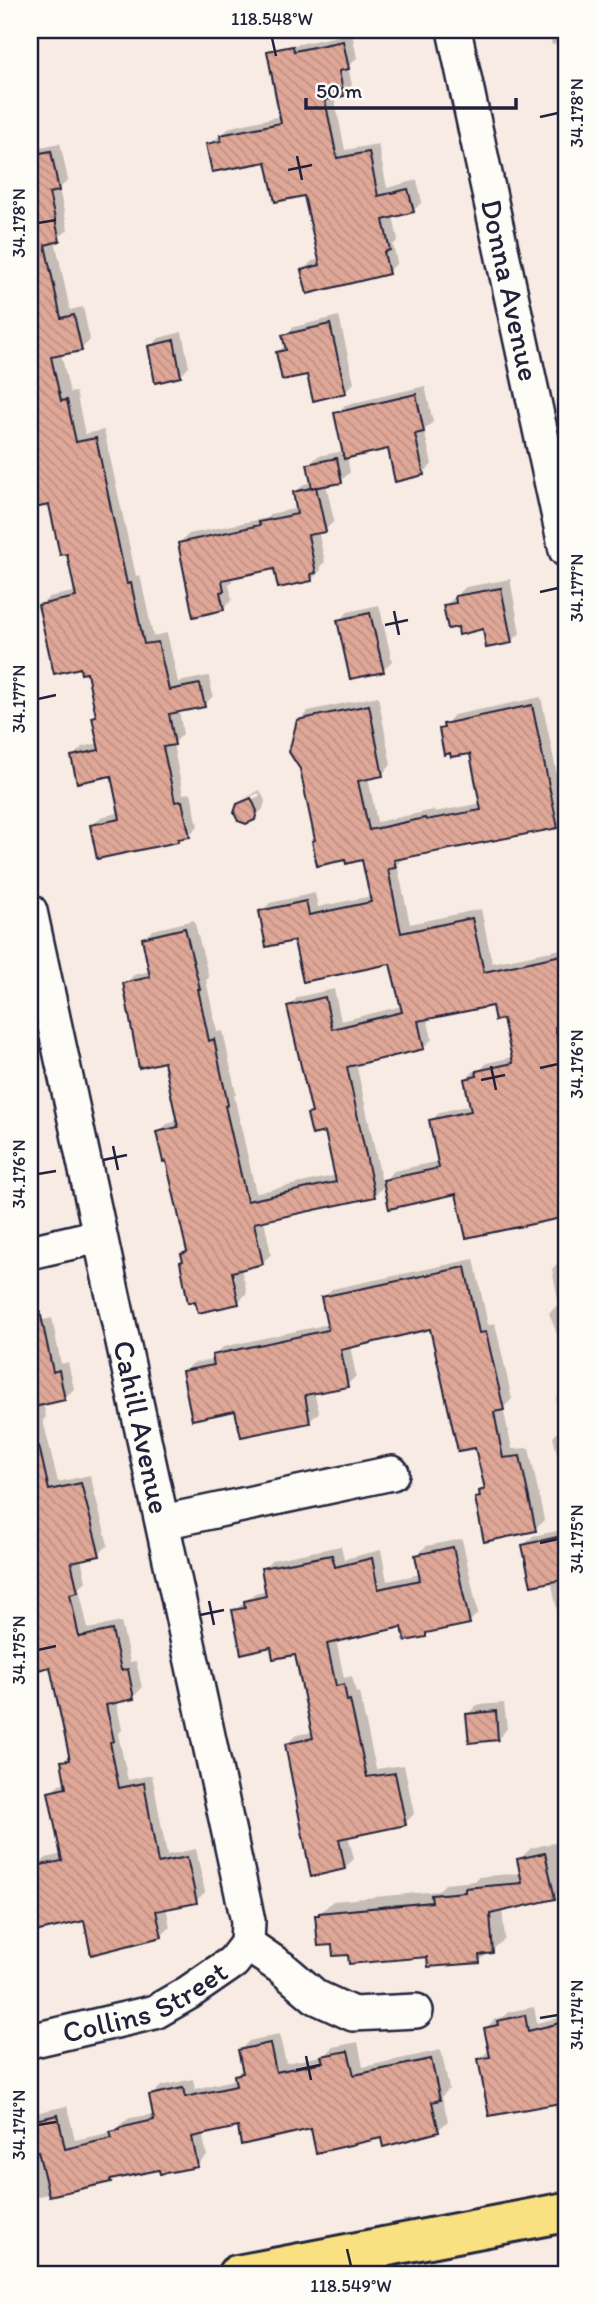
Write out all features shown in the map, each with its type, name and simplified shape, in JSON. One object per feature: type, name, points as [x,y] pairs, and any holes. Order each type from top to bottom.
[{"type":"highway","points":[[237,2275],[566,2212]]},
{"type":"street","name":"Donna Avenue","points":[[454,30],[565,534]]},
{"type":"street","name":"Cahill Avenue","points":[[30,911],[248,1921],[247,1944]]},
{"type":"street","points":[[30,1252],[99,1237]]},
{"type":"street","points":[[163,1522],[392,1473]]},
{"type":"street","points":[[247,1944],[282,1968],[316,1997],[353,2014],[416,2011]]},
{"type":"street","name":"Collins Street","points":[[30,2041],[155,2012],[233,1962],[247,1944]]},
{"type":"building","points":[[343,41],[349,69],[339,71],[344,96],[325,100],[337,158],[369,152],[378,196],[408,189],[414,212],[383,220],[390,250],[384,252],[389,274],[307,294],[301,270],[320,265],[304,196],[275,202],[266,162],[212,172],[206,144],[221,141],[220,135],[281,123],[267,51],[293,46],[294,51]]},
{"type":"building","points":[[39,148],[40,153],[51,151],[59,191],[49,193],[60,241],[45,245],[61,318],[74,315],[82,351],[51,357],[61,401],[67,400],[76,442],[96,438],[127,584],[131,583],[144,644],[158,642],[169,690],[200,684],[205,707],[169,714],[175,745],[163,747],[175,802],[182,801],[190,837],[178,839],[178,842],[97,859],[90,825],[120,819],[111,776],[77,783],[71,756],[99,750],[92,717],[96,716],[87,673],[81,674],[80,668],[54,674],[38,605],[76,597],[67,554],[60,555],[49,505],[30,509],[30,149]]},
{"type":"building","points":[[330,324],[346,393],[313,401],[307,375],[282,380],[276,352],[286,350],[282,335]]},
{"type":"building","points":[[174,340],[181,377],[155,383],[148,346]]},
{"type":"building","points":[[416,394],[424,432],[415,434],[424,475],[395,482],[388,449],[344,459],[334,413]]},
{"type":"building","points":[[337,458],[342,483],[312,488],[307,464]]},
{"type":"building","points":[[316,487],[326,532],[308,535],[316,573],[311,574],[312,581],[278,588],[274,569],[222,580],[224,591],[220,592],[224,610],[193,617],[178,543],[297,514],[293,492]]},
{"type":"building","points":[[501,588],[512,643],[486,648],[483,629],[459,635],[458,627],[448,629],[443,605],[456,603],[455,596]]},
{"type":"building","points":[[370,613],[384,672],[350,679],[337,620]]},
{"type":"building","points":[[369,705],[383,776],[358,781],[369,830],[481,810],[470,754],[451,757],[450,753],[444,755],[439,729],[444,728],[443,724],[532,705],[558,828],[394,860],[396,868],[388,869],[401,933],[472,918],[484,972],[566,954],[566,1025],[555,1027],[566,1077],[566,1217],[466,1238],[456,1194],[389,1209],[383,1180],[439,1168],[429,1120],[471,1111],[464,1079],[477,1076],[476,1071],[513,1063],[503,1019],[495,1021],[492,1006],[418,1021],[424,1049],[347,1067],[375,1197],[254,1223],[263,1264],[232,1272],[239,1304],[198,1313],[195,1301],[188,1303],[180,1262],[183,1261],[181,1254],[187,1252],[166,1161],[163,1162],[156,1132],[178,1127],[164,1062],[139,1068],[123,983],[150,977],[142,938],[185,928],[209,1041],[214,1039],[228,1105],[225,1106],[247,1201],[336,1182],[325,1132],[312,1135],[307,1114],[312,1113],[287,1006],[325,997],[332,1029],[402,1012],[390,964],[303,982],[294,941],[266,947],[259,911],[306,901],[309,915],[371,902],[362,860],[346,864],[345,860],[317,866],[312,841],[315,840],[300,769],[289,752],[297,720]]},
{"type":"building","points":[[251,798],[257,811],[255,820],[246,824],[238,821],[234,813],[237,804]]},
{"type":"building","points":[[465,1267],[479,1333],[486,1332],[504,1410],[494,1412],[503,1458],[520,1456],[536,1531],[484,1542],[475,1498],[480,1497],[479,1491],[485,1489],[475,1448],[458,1451],[430,1329],[341,1350],[348,1387],[305,1395],[310,1423],[241,1437],[235,1411],[192,1420],[182,1371],[214,1365],[212,1355],[328,1330],[321,1297]]},
{"type":"building","points":[[40,1311],[53,1372],[59,1370],[65,1400],[30,1408],[30,1312]]},
{"type":"building","points":[[39,1446],[49,1490],[81,1483],[100,1556],[71,1562],[78,1592],[70,1594],[79,1637],[112,1630],[121,1670],[128,1669],[134,1699],[106,1705],[114,1741],[110,1742],[119,1788],[144,1783],[158,1863],[187,1857],[197,1903],[156,1911],[162,1937],[91,1955],[84,1921],[30,1933],[30,1888],[39,1886],[35,1866],[62,1861],[48,1792],[66,1788],[61,1761],[70,1760],[50,1667],[30,1672],[30,1447]]},
{"type":"building","points":[[566,1535],[566,1579],[531,1586],[522,1545]]},
{"type":"building","points":[[453,1547],[470,1624],[426,1633],[426,1637],[405,1641],[402,1627],[327,1644],[336,1686],[344,1684],[347,1701],[350,1700],[367,1777],[395,1773],[406,1825],[339,1839],[345,1869],[311,1877],[285,1744],[313,1738],[295,1655],[273,1659],[271,1647],[241,1654],[232,1610],[245,1608],[244,1601],[266,1596],[261,1568],[332,1555],[335,1567],[372,1558],[378,1589],[420,1580],[415,1555]]},
{"type":"building","points":[[496,1711],[498,1740],[469,1743],[466,1714]]},
{"type":"building","points":[[545,1853],[555,1899],[490,1914],[493,1953],[479,1955],[480,1963],[428,1967],[427,1957],[349,1964],[348,1955],[333,1956],[332,1945],[318,1946],[315,1915],[319,1913],[432,1902],[431,1895],[465,1892],[465,1888],[522,1883],[517,1859]]},
{"type":"building","points":[[525,2015],[528,2031],[560,2023],[566,2049],[566,2102],[489,2116],[478,2059],[490,2057],[484,2028],[498,2025],[497,2021]]},
{"type":"building","points":[[270,2043],[276,2072],[323,2062],[321,2056],[348,2051],[354,2075],[431,2059],[440,2100],[432,2102],[439,2132],[383,2147],[381,2138],[316,2153],[311,2129],[241,2145],[238,2127],[192,2137],[198,2167],[160,2174],[159,2170],[49,2196],[38,2151],[30,2153],[30,2121],[58,2115],[65,2149],[112,2138],[110,2132],[119,2128],[154,2120],[149,2095],[183,2088],[185,2097],[236,2086],[234,2075],[243,2073],[238,2050]]}]
